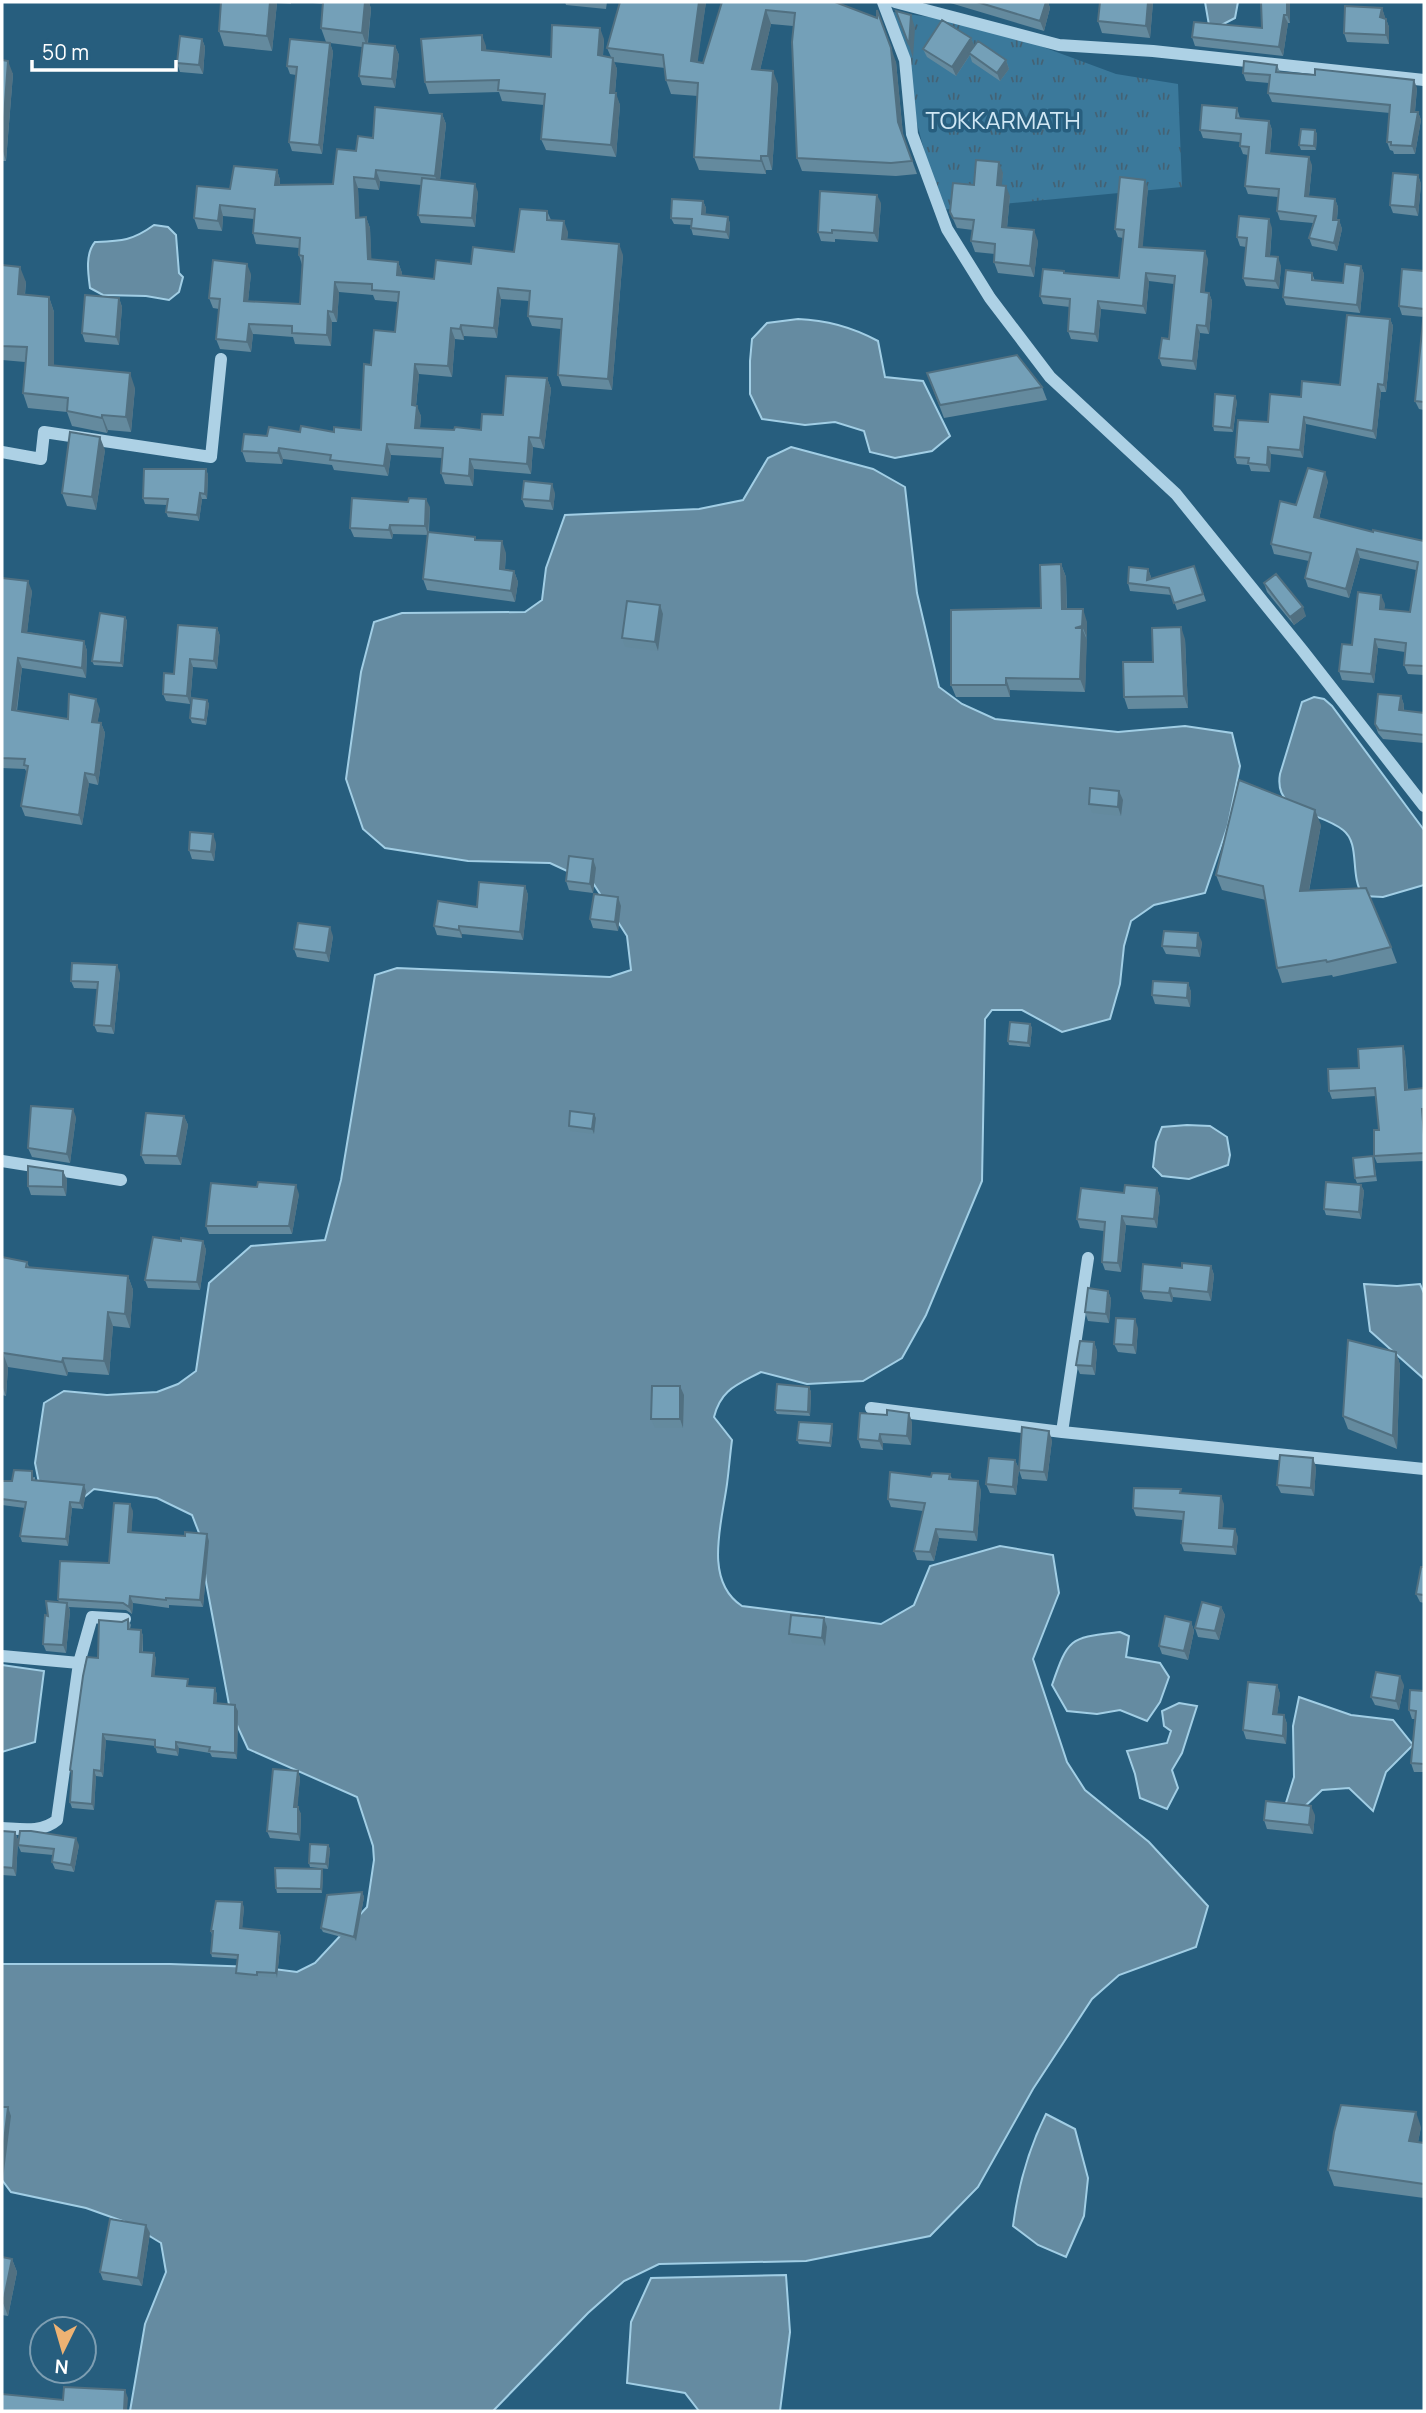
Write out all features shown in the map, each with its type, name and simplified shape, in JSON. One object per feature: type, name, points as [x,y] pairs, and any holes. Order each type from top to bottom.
[{"type":"street","points":[[883,2],[905,60],[912,134],[947,229],[990,298],[1050,377],[1176,494],[1424,806]]},
{"type":"street","points":[[895,2],[1059,45],[1153,51],[1424,80]]},
{"type":"street","points":[[2,452],[41,459],[44,432],[211,457],[221,359]]},
{"type":"street","points":[[2,1161],[121,1180]]},
{"type":"street","points":[[1062,1432],[1088,1258]]},
{"type":"street","points":[[871,1408],[1062,1432],[1424,1469]]},
{"type":"street","points":[[2,1828],[40,1829],[57,1820],[79,1663],[92,1617],[125,1619]]},
{"type":"street","points":[[2,1656],[79,1663]]},
{"type":"green space","name":"TOKKARMATH","points":[[887,11],[984,25],[1116,74],[1178,84],[1182,187],[940,210]]},
{"type":"shaded area","points":[[1205,2],[1238,2],[1235,18],[1210,31]]},
{"type":"shaded area","points":[[154,225],[168,227],[176,235],[179,273],[183,277],[179,292],[169,300],[146,296],[103,295],[90,288],[88,258],[95,242],[126,239]]},
{"type":"shaded area","points":[[798,319],[840,325],[878,341],[885,377],[923,381],[950,436],[932,451],[895,458],[870,452],[864,431],[835,422],[805,425],[762,419],[750,394],[752,339],[767,323]]},
{"type":"shaded area","points":[[791,447],[873,469],[905,487],[917,593],[939,687],[962,704],[995,719],[1118,732],[1185,726],[1232,733],[1240,766],[1228,825],[1205,893],[1154,905],[1131,921],[1124,946],[1120,984],[1110,1019],[1062,1032],[1022,1010],[992,1010],[985,1019],[982,1181],[926,1315],[902,1358],[863,1381],[807,1384],[761,1372],[731,1389],[721,1400],[714,1417],[732,1440],[719,1533],[722,1582],[730,1595],[742,1606],[881,1624],[914,1605],[930,1566],[1000,1546],[1053,1555],[1059,1593],[1033,1659],[1067,1762],[1085,1790],[1149,1842],[1208,1906],[1196,1947],[1119,1975],[1092,1999],[1033,2089],[978,2187],[930,2236],[806,2261],[659,2264],[624,2281],[588,2313],[493,2411],[130,2411],[145,2324],[166,2272],[161,2243],[128,2223],[86,2208],[11,2192],[2,2180],[2,1964],[170,1964],[258,1967],[297,1972],[315,1963],[367,1907],[374,1860],[373,1846],[357,1797],[248,1749],[230,1710],[206,1582],[201,1538],[192,1515],[157,1498],[94,1489],[61,1516],[42,1498],[35,1463],[44,1403],[64,1391],[107,1395],[157,1392],[178,1384],[196,1371],[209,1283],[251,1246],[325,1240],[341,1180],[375,975],[397,968],[610,977],[631,970],[627,936],[593,883],[550,863],[468,861],[385,848],[363,829],[346,779],[361,672],[374,622],[402,613],[525,612],[542,600],[546,568],[565,515],[699,509],[743,500],[768,458]]},
{"type":"shaded area","points":[[1314,697],[1324,699],[1332,706],[1424,830],[1424,885],[1383,897],[1363,896],[1357,879],[1352,843],[1348,836],[1333,824],[1300,810],[1284,797],[1280,787],[1280,774],[1302,702]]},
{"type":"shaded area","points":[[1210,1126],[1227,1137],[1230,1155],[1228,1165],[1189,1179],[1162,1176],[1153,1167],[1156,1142],[1162,1127]]},
{"type":"shaded area","points":[[1364,1284],[1420,1284],[1424,1293],[1424,1379],[1370,1331]]},
{"type":"shaded area","points":[[1120,1632],[1129,1636],[1126,1657],[1160,1663],[1169,1677],[1160,1702],[1147,1721],[1120,1710],[1097,1714],[1067,1711],[1052,1685],[1068,1648],[1081,1638]]},
{"type":"shaded area","points":[[2,1665],[44,1671],[35,1742],[2,1752]]},
{"type":"shaded area","points":[[1299,1697],[1351,1715],[1393,1720],[1413,1745],[1386,1772],[1373,1811],[1349,1788],[1322,1790],[1300,1811],[1285,1806],[1294,1777],[1293,1726]]},
{"type":"shaded area","points":[[1179,1703],[1197,1706],[1182,1753],[1172,1770],[1178,1788],[1167,1809],[1140,1798],[1127,1751],[1167,1743],[1171,1731],[1164,1726],[1162,1711]]},
{"type":"shaded area","points":[[1046,2114],[1075,2129],[1088,2178],[1084,2216],[1066,2257],[1038,2245],[1013,2226],[1025,2169]]},
{"type":"shaded area","points":[[786,2275],[790,2332],[780,2411],[699,2411],[685,2393],[627,2383],[631,2322],[651,2278]]},
{"type":"building","points":[[221,2],[270,2],[267,36],[219,31]]},
{"type":"building","points":[[323,2],[365,2],[362,33],[321,28]]},
{"type":"building","points":[[620,2],[699,2],[691,61],[703,63],[722,2],[835,2],[877,18],[877,10],[891,48],[898,122],[912,161],[891,163],[797,158],[792,42],[795,13],[766,10],[752,69],[773,71],[768,156],[761,156],[761,161],[694,157],[698,83],[666,80],[663,55],[607,48]]},
{"type":"building","points":[[977,2],[1046,2],[1040,21]]},
{"type":"building","points":[[1100,2],[1148,2],[1146,26],[1098,21]]},
{"type":"building","points":[[1261,2],[1287,2],[1287,15],[1284,15],[1279,47],[1192,37],[1194,22],[1262,28]]},
{"type":"building","points":[[1345,6],[1382,8],[1380,17],[1386,19],[1386,35],[1344,33]]},
{"type":"building","points":[[896,11],[911,15],[909,45]]},
{"type":"building","points":[[942,20],[971,38],[952,67],[923,49]]},
{"type":"building","points":[[552,25],[600,28],[598,55],[613,58],[610,93],[616,93],[611,145],[541,139],[545,94],[498,90],[499,80],[425,82],[421,39],[482,35],[482,50],[551,57]]},
{"type":"building","points":[[180,36],[202,39],[199,65],[177,63]]},
{"type":"building","points":[[290,39],[330,43],[319,145],[289,142],[297,67],[287,66]]},
{"type":"building","points":[[978,41],[1006,60],[997,73],[969,53]]},
{"type":"building","points":[[363,43],[395,46],[392,79],[359,76]]},
{"type":"building","points":[[2,60],[8,61],[2,145]]},
{"type":"building","points":[[1244,61],[1277,65],[1276,72],[1315,75],[1315,69],[1414,80],[1411,112],[1418,112],[1412,146],[1391,145],[1391,142],[1387,142],[1390,105],[1268,93],[1270,75],[1243,73]]},
{"type":"building","points":[[1202,105],[1237,108],[1236,118],[1269,121],[1266,153],[1309,157],[1305,196],[1335,199],[1333,220],[1339,220],[1334,243],[1309,238],[1316,216],[1277,211],[1279,189],[1245,186],[1249,147],[1240,146],[1241,134],[1200,130]]},
{"type":"building","points":[[375,107],[442,114],[435,176],[376,170],[375,179],[354,177],[356,218],[366,217],[368,259],[398,262],[397,275],[434,279],[436,260],[471,264],[473,247],[514,252],[520,209],[547,211],[547,220],[564,221],[562,239],[619,244],[608,379],[558,375],[562,319],[528,316],[530,291],[498,288],[494,328],[461,325],[460,329],[451,328],[448,366],[415,364],[412,405],[417,406],[415,428],[454,430],[455,427],[481,430],[482,414],[503,415],[506,376],[547,378],[540,438],[529,437],[527,464],[470,459],[469,476],[441,473],[443,448],[387,444],[384,466],[330,460],[331,455],[279,448],[278,453],[242,451],[244,434],[267,436],[269,427],[300,432],[301,426],[334,432],[334,427],[361,430],[364,364],[371,365],[374,330],[395,332],[399,292],[372,290],[372,284],[335,282],[333,312],[328,311],[327,335],[292,333],[292,326],[249,324],[247,342],[216,339],[220,299],[209,298],[213,260],[247,264],[244,301],[300,304],[303,256],[299,255],[300,238],[253,233],[255,209],[220,205],[218,221],[194,218],[197,186],[230,189],[234,166],[277,170],[275,185],[333,184],[337,149],[356,151],[358,136],[373,138]]},
{"type":"building","points":[[1301,129],[1315,130],[1314,146],[1299,145]]},
{"type":"building","points":[[976,160],[999,162],[997,185],[1006,186],[1002,227],[1034,230],[1030,266],[994,262],[995,244],[971,241],[974,220],[953,218],[950,212],[953,183],[974,185]]},
{"type":"building","points":[[1393,173],[1418,175],[1415,207],[1390,205]]},
{"type":"building","points":[[1120,177],[1145,180],[1139,247],[1205,251],[1201,292],[1209,293],[1206,326],[1197,325],[1193,361],[1159,358],[1162,338],[1169,339],[1175,276],[1146,273],[1143,306],[1098,301],[1095,334],[1068,331],[1070,299],[1040,296],[1043,269],[1119,278],[1124,230],[1115,229]]},
{"type":"building","points":[[422,178],[475,184],[472,218],[418,215]]},
{"type":"building","points":[[820,191],[877,195],[874,233],[832,230],[832,233],[818,232]]},
{"type":"building","points":[[672,199],[703,201],[702,214],[728,217],[726,232],[691,228],[692,219],[671,218]]},
{"type":"building","points":[[1239,216],[1269,219],[1266,256],[1278,257],[1275,281],[1243,278],[1247,238],[1237,237]]},
{"type":"building","points":[[1345,264],[1361,266],[1357,305],[1283,297],[1286,270],[1312,273],[1312,280],[1343,283]]},
{"type":"building","points":[[2,265],[20,267],[18,294],[49,297],[49,365],[130,373],[126,417],[102,415],[102,418],[67,411],[68,398],[23,393],[27,347],[2,346]]},
{"type":"building","points":[[1402,269],[1424,271],[1424,309],[1399,306]]},
{"type":"building","points":[[85,295],[119,298],[116,337],[82,333]]},
{"type":"building","points":[[1424,311],[1424,402],[1415,401]]},
{"type":"building","points":[[1347,315],[1390,319],[1384,385],[1378,384],[1373,431],[1304,417],[1300,450],[1268,447],[1267,465],[1248,463],[1249,458],[1235,457],[1238,420],[1268,422],[1270,394],[1301,397],[1302,381],[1340,385]]},
{"type":"building","points":[[1017,355],[1042,387],[940,405],[927,373]]},
{"type":"building","points":[[1215,394],[1235,396],[1231,428],[1213,426]]},
{"type":"building","points":[[70,432],[100,437],[92,497],[62,493]]},
{"type":"building","points":[[1308,468],[1325,472],[1314,517],[1424,541],[1424,666],[1404,665],[1406,643],[1375,639],[1371,674],[1339,671],[1342,644],[1352,645],[1358,592],[1381,595],[1380,609],[1410,612],[1418,562],[1357,549],[1346,589],[1305,578],[1311,553],[1271,544],[1280,501],[1296,505]]},
{"type":"building","points":[[144,469],[206,469],[205,494],[200,493],[197,515],[166,512],[168,499],[143,498]]},
{"type":"building","points":[[524,481],[552,484],[550,501],[522,499]]},
{"type":"building","points":[[352,498],[408,502],[409,498],[426,499],[425,526],[390,525],[389,530],[350,528]]},
{"type":"building","points":[[428,532],[475,537],[475,540],[502,541],[500,569],[514,571],[511,591],[423,579]]},
{"type":"building","points":[[1061,564],[1062,609],[1083,609],[1082,626],[1075,628],[1082,628],[1080,679],[1006,678],[1006,685],[951,685],[951,610],[1041,608],[1040,565]]},
{"type":"building","points":[[1194,566],[1203,594],[1174,603],[1169,588],[1128,583],[1129,567],[1148,569],[1147,580]]},
{"type":"building","points":[[1276,574],[1303,607],[1290,617],[1264,583]]},
{"type":"building","points":[[2,578],[28,581],[22,632],[84,641],[82,668],[18,658],[12,710],[68,719],[69,694],[96,699],[92,722],[101,723],[95,775],[85,773],[79,815],[21,806],[28,766],[24,765],[25,759],[2,758]]},
{"type":"building","points":[[627,601],[660,605],[655,642],[622,638]]},
{"type":"building","points":[[100,613],[125,617],[121,663],[92,661]]},
{"type":"building","points":[[178,625],[217,628],[214,661],[190,659],[187,696],[163,694],[164,673],[174,674]]},
{"type":"building","points":[[1181,627],[1184,696],[1124,697],[1123,662],[1153,662],[1152,628]]},
{"type":"building","points":[[1378,694],[1401,696],[1399,710],[1424,713],[1424,735],[1379,730],[1375,724]]},
{"type":"building","points":[[192,698],[207,700],[205,720],[190,718]]},
{"type":"building","points":[[1239,780],[1315,810],[1300,891],[1366,888],[1391,947],[1327,962],[1326,960],[1277,968],[1263,886],[1216,875]]},
{"type":"building","points":[[1090,788],[1119,791],[1118,807],[1089,804]]},
{"type":"building","points":[[190,832],[213,834],[211,852],[189,850]]},
{"type":"building","points":[[569,856],[593,859],[590,884],[566,881]]},
{"type":"building","points":[[479,882],[525,886],[520,932],[459,926],[459,930],[434,926],[438,901],[477,907]]},
{"type":"building","points":[[594,894],[618,897],[615,922],[590,919]]},
{"type":"building","points":[[298,923],[330,927],[326,953],[294,949]]},
{"type":"building","points":[[1164,931],[1198,933],[1197,948],[1162,946]]},
{"type":"building","points":[[72,963],[117,965],[111,1026],[94,1025],[98,982],[71,981]]},
{"type":"building","points":[[1153,981],[1188,983],[1187,998],[1152,995]]},
{"type":"building","points":[[1010,1022],[1030,1024],[1028,1043],[1008,1041]]},
{"type":"building","points":[[1403,1046],[1405,1090],[1424,1088],[1424,1153],[1374,1156],[1374,1130],[1379,1130],[1375,1088],[1329,1091],[1328,1069],[1359,1068],[1358,1049]]},
{"type":"building","points":[[31,1106],[73,1109],[67,1154],[28,1148]]},
{"type":"building","points":[[570,1111],[594,1114],[592,1129],[569,1126]]},
{"type":"building","points":[[146,1113],[184,1116],[177,1156],[141,1155]]},
{"type":"building","points":[[1373,1156],[1375,1176],[1355,1178],[1353,1158]]},
{"type":"building","points":[[28,1166],[63,1171],[63,1187],[28,1186]]},
{"type":"building","points":[[258,1182],[296,1185],[289,1226],[206,1226],[211,1183],[257,1187]]},
{"type":"building","points":[[1326,1182],[1361,1185],[1359,1212],[1324,1209]]},
{"type":"building","points":[[1125,1185],[1157,1188],[1154,1219],[1122,1216],[1118,1263],[1102,1262],[1105,1222],[1077,1219],[1081,1188],[1124,1193]]},
{"type":"building","points":[[153,1237],[203,1241],[197,1282],[145,1280]]},
{"type":"building","points":[[2,1257],[27,1262],[26,1267],[128,1276],[125,1314],[108,1312],[104,1361],[63,1358],[62,1362],[3,1353],[2,1366]]},
{"type":"building","points":[[1182,1263],[1211,1266],[1208,1292],[1170,1288],[1169,1293],[1141,1291],[1143,1264],[1182,1268]]},
{"type":"building","points":[[1088,1288],[1108,1291],[1106,1314],[1085,1312]]},
{"type":"building","points":[[1116,1318],[1135,1319],[1133,1345],[1114,1344]]},
{"type":"building","points":[[1348,1340],[1396,1352],[1393,1436],[1343,1416]]},
{"type":"building","points":[[1080,1341],[1094,1342],[1092,1366],[1076,1365]]},
{"type":"building","points":[[777,1384],[809,1387],[808,1412],[775,1410]]},
{"type":"building","points":[[652,1386],[680,1386],[680,1419],[651,1419]]},
{"type":"building","points":[[887,1410],[909,1413],[907,1436],[880,1434],[879,1441],[858,1439],[860,1413],[887,1415]]},
{"type":"building","points":[[799,1422],[832,1424],[830,1443],[797,1440]]},
{"type":"building","points":[[1022,1427],[1049,1431],[1044,1472],[1019,1470]]},
{"type":"building","points":[[1280,1455],[1313,1458],[1311,1488],[1277,1485]]},
{"type":"building","points":[[989,1458],[1015,1460],[1013,1487],[986,1484]]},
{"type":"building","points":[[14,1470],[32,1471],[32,1480],[84,1485],[80,1503],[70,1502],[66,1539],[20,1536],[26,1502],[2,1499],[2,1481],[12,1481]]},
{"type":"building","points":[[890,1472],[931,1477],[932,1473],[950,1474],[949,1479],[978,1481],[974,1532],[936,1529],[930,1552],[914,1551],[925,1503],[888,1499]]},
{"type":"building","points":[[1134,1488],[1181,1489],[1180,1493],[1221,1496],[1219,1528],[1235,1529],[1233,1547],[1181,1543],[1184,1512],[1133,1508]]},
{"type":"building","points":[[114,1503],[130,1504],[128,1532],[185,1536],[185,1532],[207,1534],[200,1600],[130,1596],[129,1607],[123,1603],[58,1599],[60,1561],[109,1563]]},
{"type":"building","points":[[1421,1567],[1424,1567],[1424,1595],[1416,1594]]},
{"type":"building","points":[[46,1601],[67,1603],[63,1645],[43,1644],[45,1615],[48,1616]]},
{"type":"building","points":[[1202,1602],[1221,1607],[1215,1631],[1195,1628]]},
{"type":"building","points":[[791,1615],[824,1618],[822,1638],[789,1634]]},
{"type":"building","points":[[1165,1616],[1191,1622],[1184,1651],[1159,1646]]},
{"type":"building","points":[[128,1619],[128,1629],[141,1630],[140,1652],[154,1653],[152,1676],[188,1679],[187,1686],[215,1688],[214,1703],[235,1705],[235,1753],[209,1751],[210,1747],[176,1742],[176,1750],[155,1747],[155,1740],[103,1734],[101,1771],[94,1770],[92,1804],[70,1802],[70,1770],[87,1657],[98,1658],[99,1620],[122,1622]]},
{"type":"building","points":[[1376,1672],[1400,1676],[1396,1701],[1371,1697]]},
{"type":"building","points":[[1248,1682],[1277,1685],[1273,1714],[1284,1715],[1283,1736],[1243,1730]]},
{"type":"building","points":[[1410,1690],[1424,1691],[1424,1764],[1411,1763],[1416,1711],[1409,1710]]},
{"type":"building","points":[[273,1769],[298,1771],[294,1807],[298,1807],[298,1834],[267,1831]]},
{"type":"building","points":[[1266,1801],[1311,1806],[1309,1825],[1264,1820]]},
{"type":"building","points":[[2,1831],[15,1832],[13,1868],[2,1867]]},
{"type":"building","points":[[20,1831],[76,1838],[71,1865],[52,1862],[54,1849],[18,1845]]},
{"type":"building","points":[[310,1844],[328,1845],[326,1864],[309,1863]]},
{"type":"building","points":[[275,1868],[322,1869],[321,1889],[276,1888]]},
{"type":"building","points":[[362,1892],[354,1937],[321,1928],[327,1895]]},
{"type":"building","points":[[216,1901],[242,1902],[240,1928],[279,1932],[276,1973],[236,1973],[238,1955],[211,1953],[211,1931]]},
{"type":"building","points":[[1341,2105],[1416,2112],[1409,2141],[1424,2143],[1424,2184],[1328,2170]]},
{"type":"building","points":[[2,2107],[8,2107],[2,2158]]},
{"type":"building","points":[[110,2219],[146,2225],[138,2278],[100,2272]]},
{"type":"building","points":[[2,2257],[12,2259],[3,2303],[2,2303]]},
{"type":"building","points":[[64,2387],[125,2390],[124,2411],[2,2411],[2,2394],[63,2400]]}]
